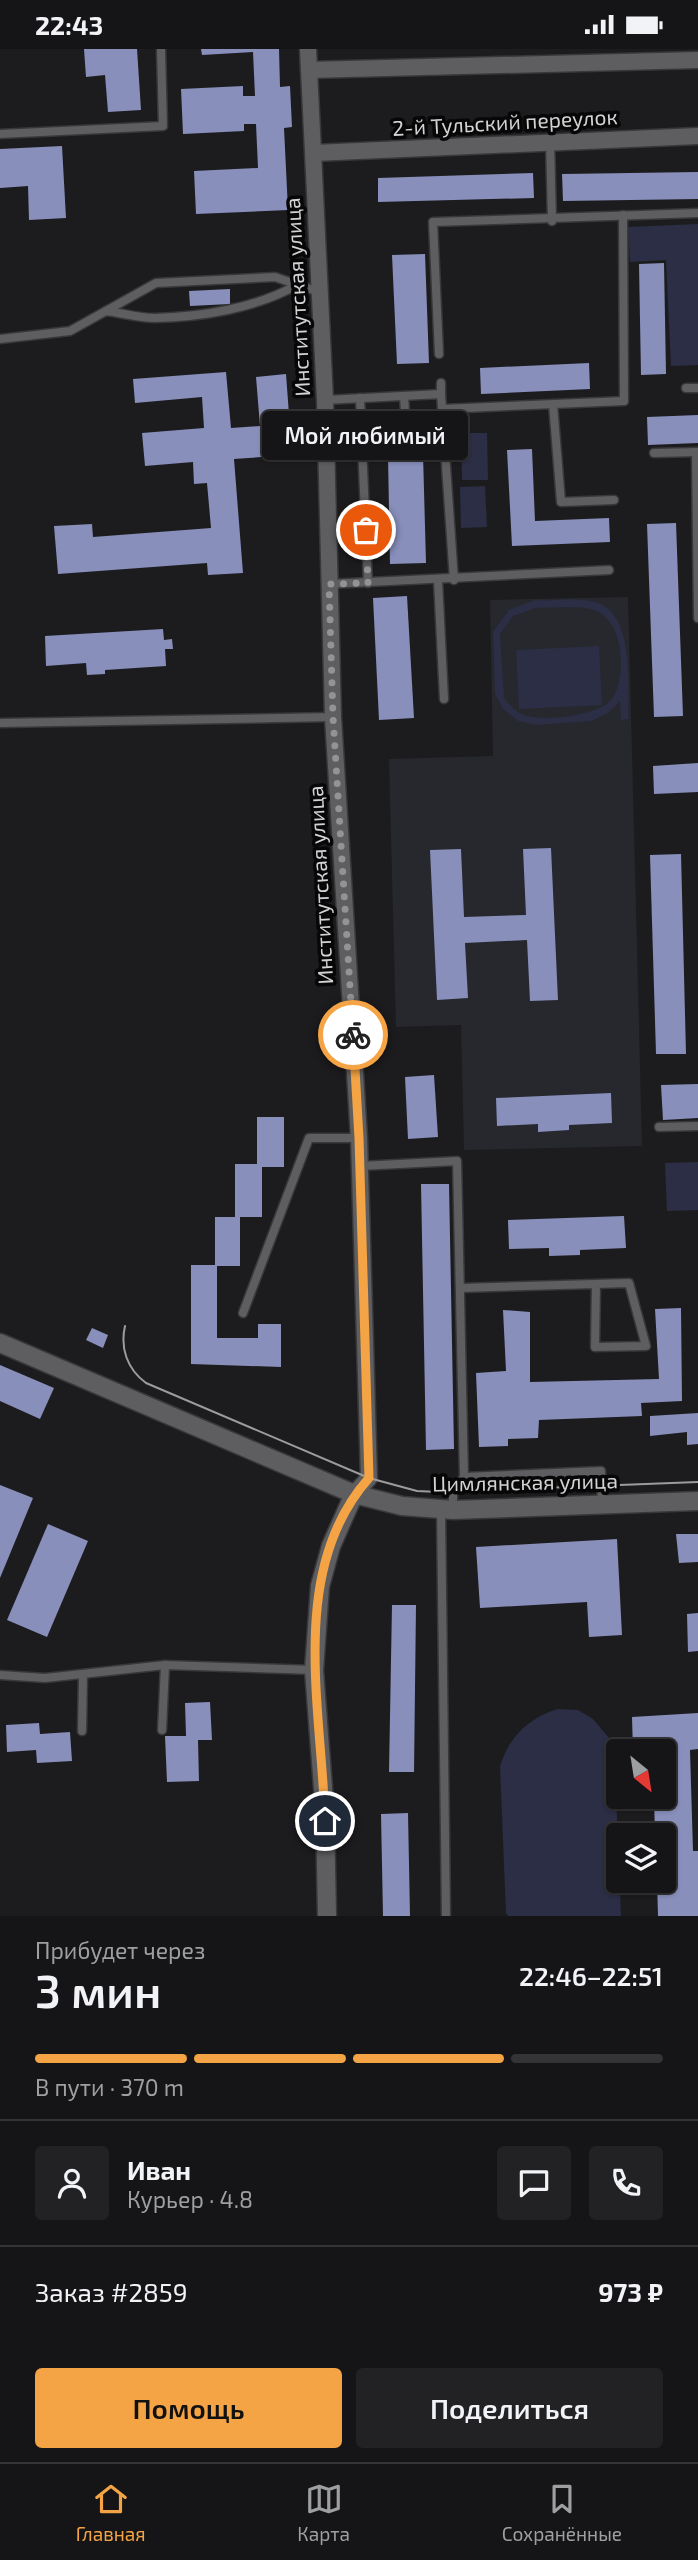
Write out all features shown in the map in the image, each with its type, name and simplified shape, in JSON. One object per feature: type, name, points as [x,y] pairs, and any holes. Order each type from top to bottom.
[{"type":"street","name":"Институтская улица","points":[[308,49],[325,400],[333,717],[359,1138],[369,1478],[354,1494],[331,1546],[320,1586],[314,1670],[325,1814],[327,1916]]},
{"type":"street","points":[[309,70],[561,66],[698,60]]},
{"type":"street","name":"2-й Тульский переулок","points":[[314,153],[698,136]]},
{"type":"street","name":"Цимлянская улица","points":[[0,1343],[354,1494],[402,1506],[447,1510],[698,1501]]},
{"type":"lane","points":[[0,134],[163,126],[161,49]]},
{"type":"lane","points":[[560,49],[561,66]]},
{"type":"lane","points":[[550,141],[552,221]]},
{"type":"lane","points":[[439,354],[433,222],[552,221],[623,215],[698,213]]},
{"type":"lane","points":[[442,408],[624,401],[623,215]]},
{"type":"lane","points":[[0,339],[70,331],[156,282],[275,277],[319,292]]},
{"type":"lane","points":[[106,311],[153,318],[203,313],[270,300],[297,285]]},
{"type":"lane","points":[[441,383],[454,580]]},
{"type":"lane","points":[[686,389],[698,388]]},
{"type":"lane","points":[[325,400],[441,394]]},
{"type":"lane","points":[[404,396],[407,444]]},
{"type":"lane","points":[[360,398],[368,583]]},
{"type":"lane","points":[[553,404],[561,502],[614,500]]},
{"type":"lane","points":[[654,453],[697,452],[698,618]]},
{"type":"lane","points":[[329,584],[609,571]]},
{"type":"lane","points":[[438,581],[444,699]]},
{"type":"lane","points":[[0,723],[333,717]]},
{"type":"lane","points":[[659,1127],[698,1126]]},
{"type":"lane","points":[[243,1313],[309,1138],[359,1138]]},
{"type":"lane","points":[[360,1166],[457,1161],[464,1477],[453,1492],[447,1510],[446,1916]]},
{"type":"lane","points":[[461,1288],[629,1283],[646,1346],[595,1347],[596,1284]]},
{"type":"lane","points":[[464,1477],[601,1471],[602,1504]]},
{"type":"lane","points":[[0,1675],[45,1678],[165,1665],[314,1670]]},
{"type":"lane","points":[[162,1730],[165,1665]]},
{"type":"lane","points":[[82,1731],[83,1675]]},
{"type":"shaded area","points":[[698,224],[698,365],[671,366],[666,260],[630,262],[628,227]]},
{"type":"shaded area","points":[[461,433],[487,433],[488,480],[462,480]]},
{"type":"shaded area","points":[[485,486],[487,527],[461,528],[460,487]]},
{"type":"shaded area","points":[[628,597],[642,1146],[464,1150],[461,1025],[396,1027],[389,759],[493,756],[490,600]]},
{"type":"shaded area","points":[[565,599],[595,602],[608,609],[617,620],[627,653],[629,719],[621,720],[620,701],[608,713],[591,721],[536,725],[518,721],[503,709],[495,694],[493,632],[509,610],[535,600]],"holes":[[[535,608],[587,608],[604,616],[612,625],[620,651],[620,678],[611,700],[604,706],[583,714],[544,718],[524,715],[504,698],[500,634],[513,616]]]},
{"type":"shaded area","points":[[599,646],[602,705],[519,709],[516,650]]},
{"type":"shaded area","points":[[698,1162],[698,1210],[667,1211],[665,1163]]},
{"type":"shaded area","points":[[558,1709],[578,1710],[593,1719],[610,1739],[606,1739],[606,1809],[617,1809],[617,1823],[606,1823],[606,1893],[620,1893],[621,1916],[508,1916],[506,1913],[500,1766],[509,1746],[521,1730]]},
{"type":"building","points":[[84,49],[137,49],[141,110],[108,112],[105,75],[86,77]]},
{"type":"building","points":[[201,49],[279,49],[280,87],[290,86],[292,127],[284,128],[288,210],[196,214],[194,171],[258,168],[256,124],[244,124],[244,131],[183,134],[181,89],[243,86],[243,96],[255,96],[253,52],[202,55]]},
{"type":"building","points":[[62,146],[66,218],[29,220],[28,186],[0,188],[0,149]]},
{"type":"building","points":[[698,172],[698,199],[563,201],[562,174]]},
{"type":"building","points":[[533,173],[534,198],[378,202],[378,178]]},
{"type":"building","points":[[425,254],[429,363],[397,364],[392,255]]},
{"type":"building","points":[[664,263],[666,374],[641,375],[639,264]]},
{"type":"building","points":[[230,289],[230,304],[190,306],[189,291]]},
{"type":"building","points":[[589,363],[590,389],[481,394],[480,368]]},
{"type":"building","points":[[226,372],[231,428],[260,426],[256,377],[286,374],[292,455],[234,459],[243,573],[208,575],[207,563],[58,574],[54,526],[92,524],[93,537],[211,528],[207,483],[194,484],[193,462],[145,466],[142,433],[204,428],[202,397],[135,403],[133,379]]},
{"type":"building","points":[[698,415],[698,443],[648,445],[647,417]]},
{"type":"building","points":[[532,449],[535,521],[609,518],[610,542],[512,546],[507,450]]},
{"type":"building","points":[[423,454],[426,563],[390,564],[388,456]]},
{"type":"building","points":[[676,523],[683,716],[654,717],[647,524]]},
{"type":"building","points":[[407,596],[414,718],[379,720],[373,598]]},
{"type":"building","points":[[163,629],[164,640],[172,639],[173,649],[165,649],[166,666],[105,670],[105,674],[87,675],[86,663],[46,666],[45,636]]},
{"type":"building","points":[[698,763],[698,792],[654,794],[653,766]]},
{"type":"building","points":[[551,848],[558,1000],[530,1001],[527,940],[465,943],[468,998],[437,1000],[430,850],[461,849],[464,917],[526,915],[523,849]]},
{"type":"building","points":[[681,854],[686,1054],[656,1054],[650,855]]},
{"type":"building","points":[[434,1075],[438,1137],[408,1139],[405,1077]]},
{"type":"building","points":[[698,1084],[698,1118],[663,1120],[661,1085]]},
{"type":"building","points":[[611,1093],[612,1123],[569,1125],[569,1130],[538,1132],[538,1124],[497,1126],[496,1098]]},
{"type":"building","points":[[257,1117],[284,1117],[284,1167],[262,1167],[262,1217],[240,1217],[240,1266],[217,1266],[217,1338],[258,1338],[258,1324],[281,1324],[281,1367],[191,1364],[191,1265],[215,1265],[215,1217],[235,1217],[235,1164],[257,1164]]},
{"type":"building","points":[[421,1184],[449,1184],[454,1449],[426,1450]]},
{"type":"building","points":[[624,1216],[626,1248],[580,1250],[580,1255],[549,1256],[549,1248],[509,1249],[508,1220]]},
{"type":"building","points":[[681,1308],[682,1401],[641,1403],[642,1416],[539,1420],[538,1438],[508,1439],[508,1446],[479,1447],[476,1373],[506,1371],[503,1310],[530,1312],[530,1382],[659,1379],[655,1309]]},
{"type":"building","points":[[92,1328],[108,1335],[103,1348],[86,1340]]},
{"type":"building","points":[[0,1365],[54,1388],[40,1419],[0,1401]]},
{"type":"building","points":[[698,1413],[698,1444],[687,1445],[687,1432],[650,1436],[650,1416]]},
{"type":"building","points":[[0,1485],[33,1498],[0,1578]]},
{"type":"building","points":[[48,1524],[88,1541],[47,1637],[7,1620]]},
{"type":"building","points":[[676,1534],[698,1534],[698,1562],[679,1563]]},
{"type":"building","points":[[617,1539],[622,1635],[589,1637],[587,1602],[480,1608],[476,1547]]},
{"type":"building","points":[[392,1605],[416,1605],[414,1772],[389,1772]]},
{"type":"building","points":[[698,1613],[698,1651],[688,1652],[687,1614]]},
{"type":"building","points":[[210,1702],[212,1740],[198,1740],[199,1781],[167,1782],[165,1736],[186,1736],[185,1703]]},
{"type":"building","points":[[698,1713],[698,1749],[690,1750],[693,1851],[698,1851],[698,1916],[658,1916],[657,1893],[676,1893],[676,1823],[655,1823],[654,1809],[676,1809],[676,1739],[633,1739],[632,1717]]},
{"type":"building","points":[[39,1723],[40,1734],[70,1732],[72,1761],[37,1763],[36,1750],[7,1752],[6,1725]]},
{"type":"building","points":[[408,1813],[410,1916],[383,1916],[381,1814]]},
{"type":"tram line","points":[[125,1326],[124,1350],[130,1365],[146,1383],[369,1478],[417,1491],[439,1492],[698,1482]]},
{"type":"way so far","points":[[353,1035],[333,717],[329,584],[368,583],[366,530]]},
{"type":"place","name":"Мой любимый","points":[[366,530]]},
{"type":"route","points":[[325,1821],[314,1670],[320,1586],[331,1546],[354,1494],[369,1478],[359,1138],[353,1035]]}]
